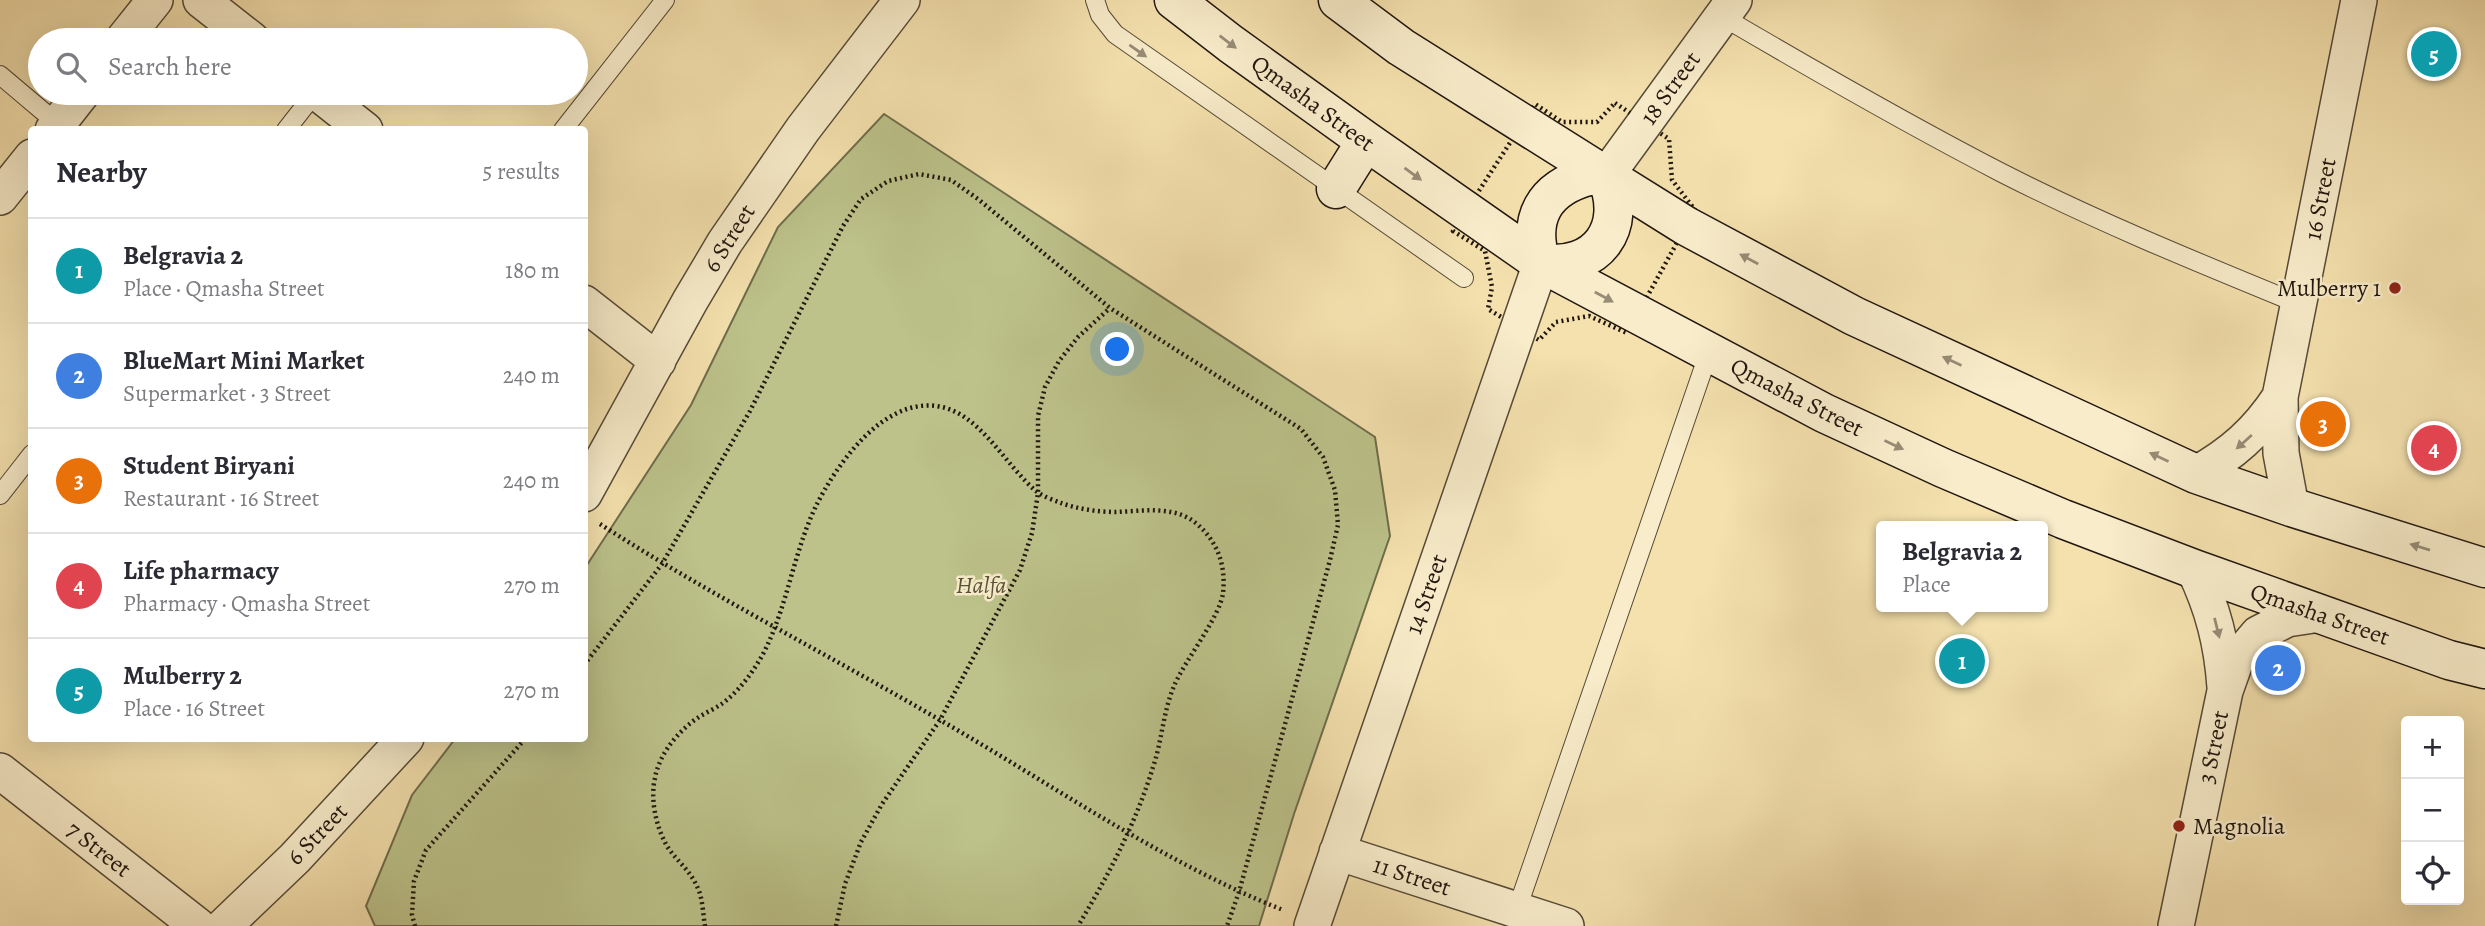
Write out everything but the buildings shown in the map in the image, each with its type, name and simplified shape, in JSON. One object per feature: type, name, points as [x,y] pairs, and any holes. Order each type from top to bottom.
[{"type":"street","points":[[133,28],[155,0]]},
{"type":"street","points":[[201,0],[237,28]]},
{"type":"street","name":"6 Street","points":[[590,507],[658,361],[690,300],[763,185],[902,0]]},
{"type":"street","name":"Qmasha Street","points":[[1174,0],[1366,141],[1541,263],[1824,412],[1943,468],[2193,569],[2449,660],[2485,669]]},
{"type":"street","points":[[1338,0],[1401,47],[1686,226],[1854,316],[2196,474],[2485,568]]},
{"type":"street","name":"16 Street","points":[[2291,507],[2281,453],[2280,397],[2359,0]]},
{"type":"street","name":"18 Street","points":[[1606,176],[1728,8]]},
{"type":"street","points":[[57,126],[73,105]]},
{"type":"street","points":[[332,105],[360,126]]},
{"type":"street","points":[[1336,189],[1366,141]]},
{"type":"street","points":[[0,197],[28,162]]},
{"type":"street","points":[[1606,176],[1615,205],[1608,236],[1586,257],[1572,263],[1541,263],[1535,231],[1539,215],[1547,201],[1558,188],[1573,180],[1606,176]]},
{"type":"street","name":"14 Street","points":[[1313,924],[1541,263]]},
{"type":"street","points":[[588,306],[658,361]]},
{"type":"street","name":"16 Street","points":[[2196,474],[2244,443],[2264,421],[2280,397]]},
{"type":"street","name":"3 Street","points":[[2193,569],[2217,628],[2225,691]]},
{"type":"street","name":"3 Street","points":[[2176,926],[2225,691],[2236,660],[2258,634],[2287,619],[2320,614]]},
{"type":"street","name":"6 Street","points":[[224,926],[295,858],[402,742]]},
{"type":"street","name":"7 Street","points":[[0,771],[198,926]]},
{"type":"street","name":"11 Street","points":[[1337,852],[1513,918],[1566,926]]},
{"type":"lane","points":[[588,98],[665,0]]},
{"type":"lane","points":[[1095,0],[1100,15],[1115,34],[1464,278]]},
{"type":"lane","points":[[1728,8],[1861,98],[2004,174],[2150,243],[2299,304]]},
{"type":"lane","points":[[0,75],[28,101]]},
{"type":"lane","points":[[32,105],[55,126]]},
{"type":"lane","points":[[289,126],[306,105]]},
{"type":"lane","points":[[566,126],[583,105]]},
{"type":"lane","points":[[1513,918],[1709,352]]},
{"type":"lane","points":[[0,495],[28,459]]},
{"type":"path","points":[[588,660],[662,564],[750,411],[843,226],[861,199],[888,181],[919,174],[951,180],[978,199],[1110,308],[1301,429],[1323,457],[1335,490],[1338,525],[1239,892],[1227,926]]},
{"type":"path","points":[[836,926],[845,884],[861,842],[882,804],[940,720],[1020,570],[1032,533],[1038,493],[1038,416],[1045,387],[1059,361],[1078,337],[1110,308]]},
{"type":"path","points":[[705,926],[699,892],[686,867],[667,846],[654,813],[655,777],[669,744],[695,719],[722,703],[745,682],[762,656],[775,627],[814,510],[843,461],[879,423],[906,408],[937,405],[967,417],[1038,493],[1087,510],[1169,510],[1195,522],[1215,543],[1224,570],[1222,598],[1174,686],[1167,705],[1155,762],[1143,797],[1107,876],[1078,926]]},
{"type":"path","points":[[590,507],[662,564],[940,720],[1127,832],[1239,892],[1313,924]]},
{"type":"path","points":[[415,926],[412,915],[414,881],[426,850],[522,742]]},
{"type":"green space","name":"Halfa","points":[[884,114],[1375,437],[1390,536],[1294,814],[1259,926],[375,926],[366,906],[412,795],[453,742],[588,742],[588,563],[691,405],[778,227]]},
{"type":"place","name":"Mulberry 2","points":[[2434,54]]},
{"type":"place","name":"Mulberry 1","points":[[2395,288]]},
{"type":"place","name":"Student Biryani","points":[[2323,424]]},
{"type":"place","name":"Life pharmacy","points":[[2434,448]]},
{"type":"place","name":"Belgravia 2","points":[[1962,661]]},
{"type":"place","name":"BlueMart Mini Market","points":[[2278,668]]},
{"type":"place","name":"Magnolia","points":[[2179,826]]}]
